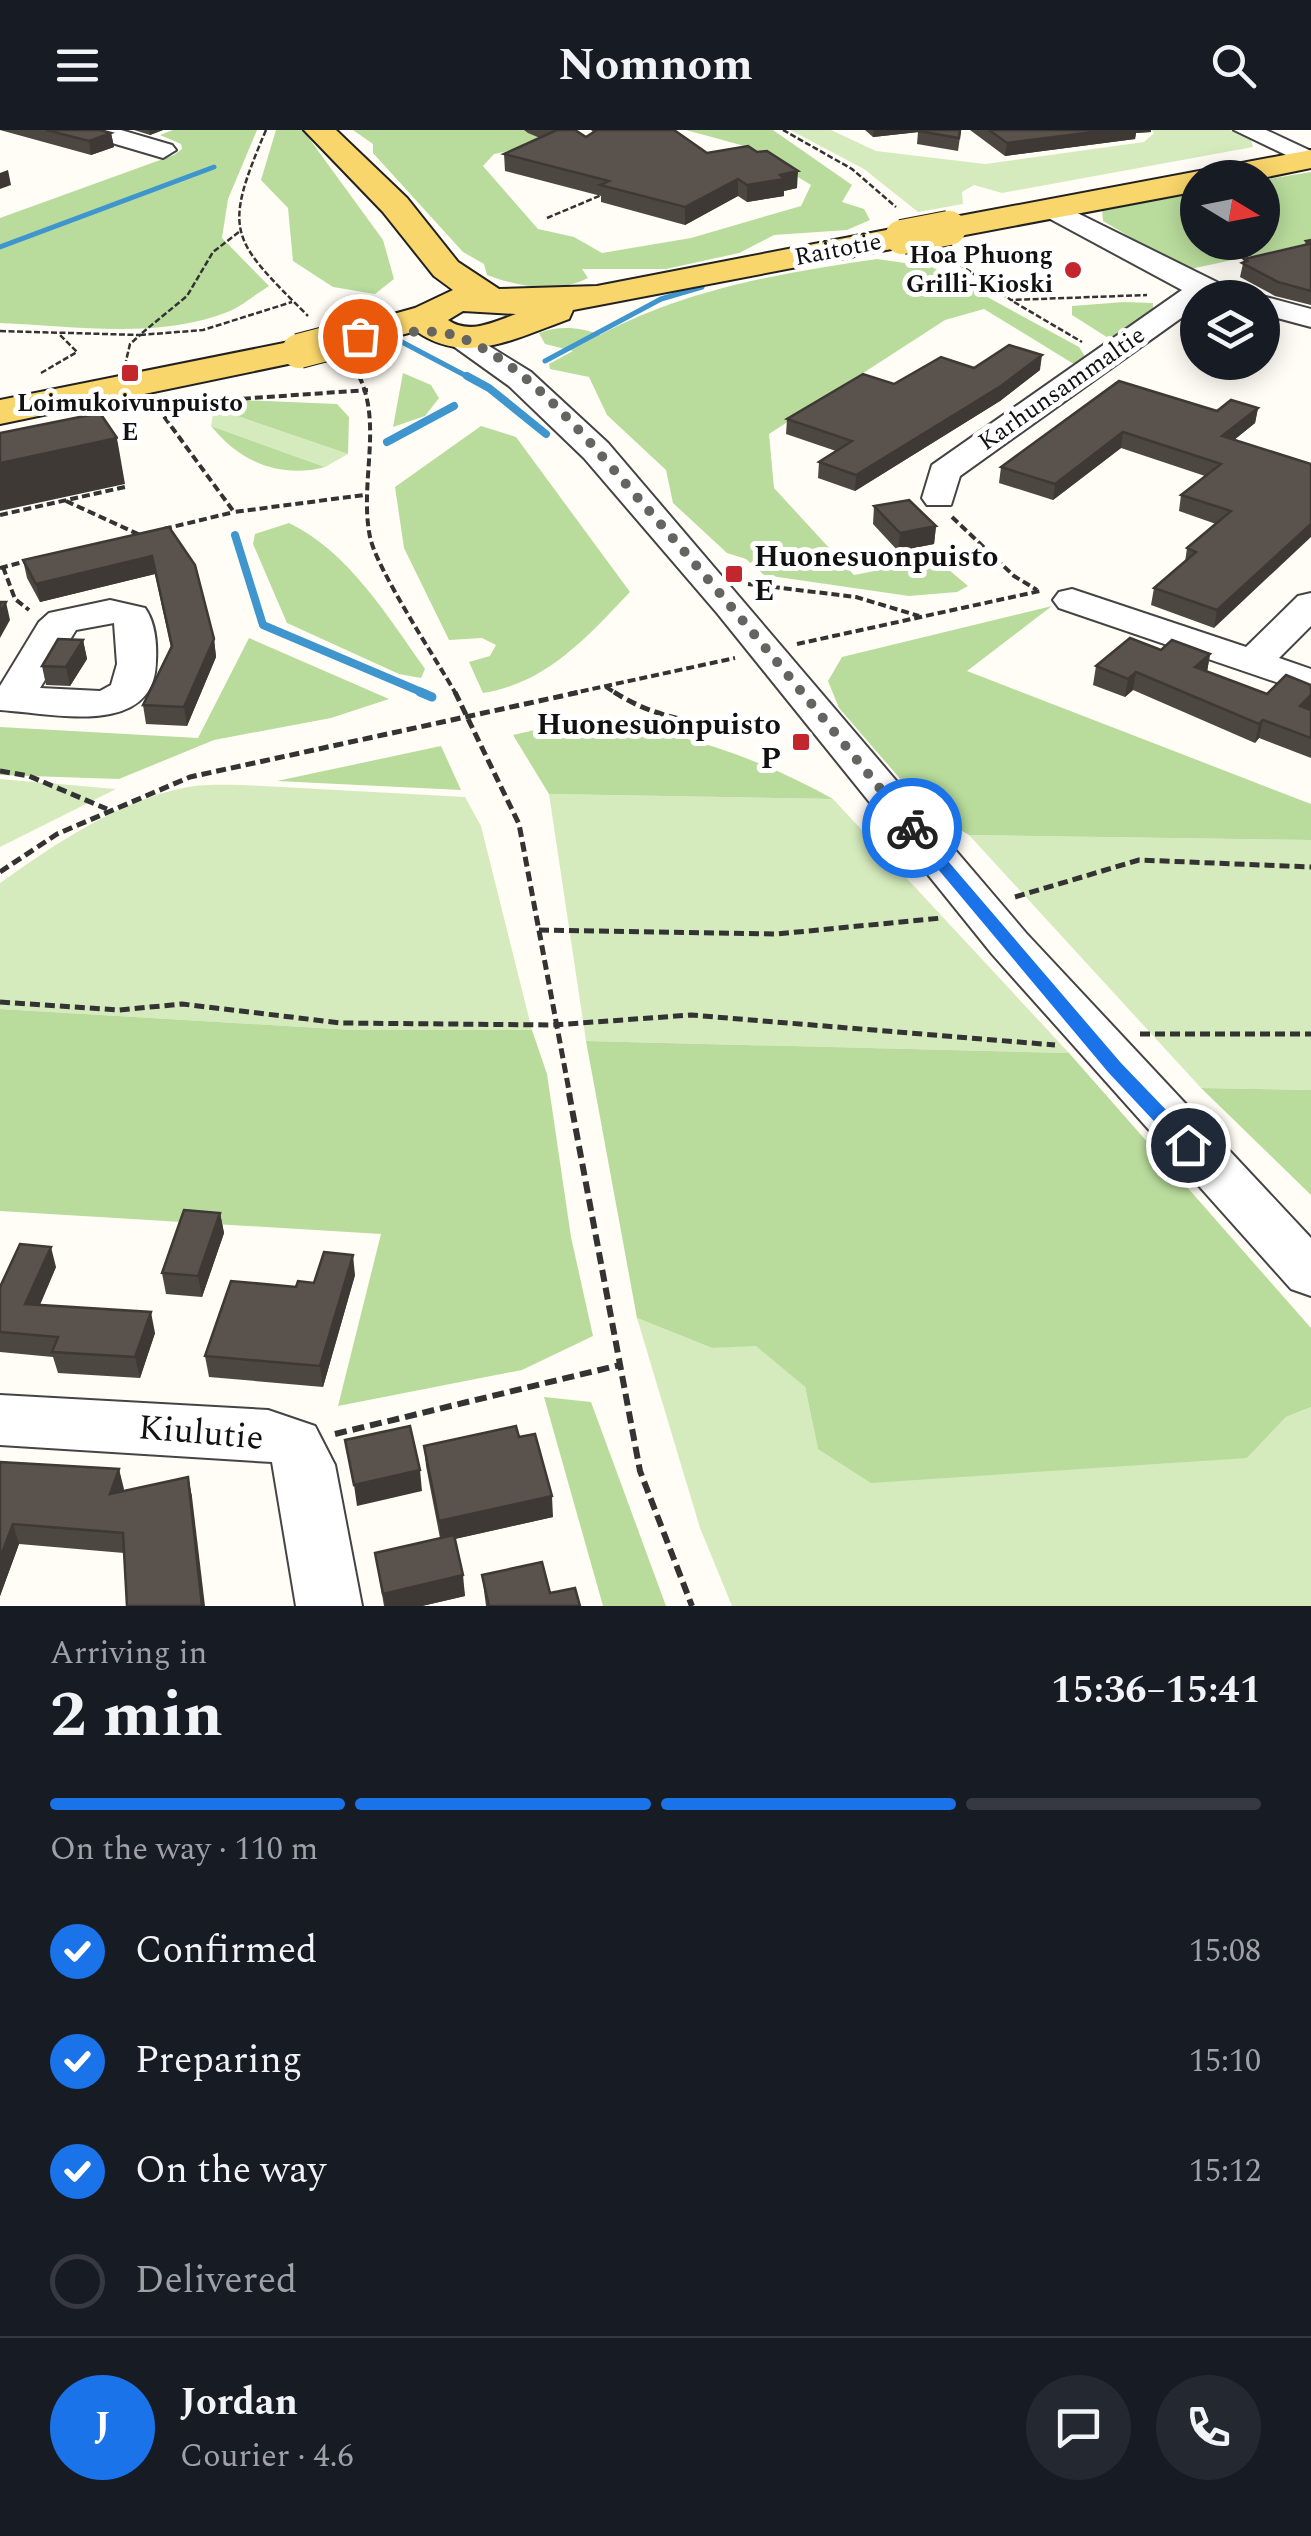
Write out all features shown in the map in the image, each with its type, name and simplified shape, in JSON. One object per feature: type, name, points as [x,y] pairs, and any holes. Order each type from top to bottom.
[{"type":"main road","points":[[319,130],[395,205],[444,312]]},
{"type":"main road","points":[[1280,166],[1310,160]]},
{"type":"main road","name":"Raitotie","points":[[444,312],[509,324],[596,298],[899,222],[948,241],[1051,208],[1180,184]]},
{"type":"main road","points":[[0,412],[307,338],[356,350],[444,312],[509,324]]},
{"type":"street","points":[[94,130],[163,150]]},
{"type":"street","points":[[1246,130],[1310,160]]},
{"type":"street","points":[[1051,208],[1180,283]]},
{"type":"street","name":"Karhunsammaltie","points":[[940,498],[944,472],[1180,305]]},
{"type":"street","points":[[1280,310],[1311,318]]},
{"type":"street","points":[[509,324],[584,435],[713,584],[974,905],[1094,1044],[1311,1274]]},
{"type":"street","points":[[1054,595],[1311,682]]},
{"type":"street","points":[[1253,662],[1311,604]]},
{"type":"street","points":[[110,612],[132,616],[138,662],[129,694],[116,702],[100,703],[7,699],[53,630],[64,621],[110,612]]},
{"type":"street","name":"Kiulutie","points":[[0,1420],[268,1436],[294,1444],[304,1464],[330,1606]]},
{"type":"path","points":[[266,130],[236,210],[239,232],[248,251],[294,302],[307,338]]},
{"type":"path","points":[[783,130],[852,169],[899,222]]},
{"type":"path","points":[[547,218],[610,192]]},
{"type":"path","points":[[130,373],[126,354],[140,335],[187,296],[213,252],[239,232]]},
{"type":"path","points":[[948,241],[1011,300],[1107,357]]},
{"type":"path","points":[[1011,300],[1180,294]]},
{"type":"path","points":[[0,331],[140,335],[203,330],[294,302]]},
{"type":"path","points":[[34,376],[77,352],[58,333]]},
{"type":"path","points":[[356,350],[368,390],[372,432],[364,496],[371,542],[468,716],[516,814],[640,1471],[692,1606]]},
{"type":"path","points":[[193,402],[368,390]]},
{"type":"path","points":[[174,403],[155,404],[234,512]]},
{"type":"path","points":[[0,515],[125,487]]},
{"type":"path","points":[[159,530],[234,512],[364,496]]},
{"type":"path","points":[[940,498],[971,537],[1014,576],[1054,595]]},
{"type":"path","points":[[66,502],[140,535],[123,539]]},
{"type":"path","points":[[37,559],[1,567],[25,609],[64,621]]},
{"type":"path","points":[[744,583],[856,597],[919,617]]},
{"type":"path","points":[[790,646],[919,617],[1054,595]]},
{"type":"path","points":[[0,872],[57,834],[190,777],[743,656]]},
{"type":"path","points":[[604,686],[634,707],[684,725],[786,725],[794,733]]},
{"type":"path","points":[[0,771],[43,781],[107,810]]},
{"type":"path","points":[[539,930],[777,934],[938,920],[974,905],[1045,890],[1138,860],[1311,867]]},
{"type":"path","points":[[0,1002],[119,1010],[182,1004],[341,1023],[558,1024],[691,1014],[1047,1045],[1094,1044],[1135,1034],[1188,1036],[1249,1029],[1311,1034]]},
{"type":"path","points":[[294,1444],[620,1365]]},
{"type":"green space","points":[[173,130],[257,130],[228,199],[222,238],[269,286],[230,311],[175,326],[116,329],[0,323],[0,218],[174,155],[182,149],[181,144],[160,135]]},
{"type":"green space","points":[[276,130],[303,130],[383,240],[394,279],[375,294],[333,287],[293,261],[288,208],[261,180]]},
{"type":"green space","points":[[353,130],[554,130],[565,140],[494,154],[483,166],[538,229],[574,237],[602,253],[691,238],[801,206],[811,185],[748,147],[686,130],[773,130],[852,185],[842,202],[864,209],[870,220],[847,230],[774,235],[739,253],[666,269],[582,269],[588,278],[564,286],[512,283],[487,275],[484,264],[463,252],[373,153],[373,144]]},
{"type":"green space","points":[[790,130],[831,130],[876,151],[985,164],[1144,142],[1154,133],[1151,130],[1230,130],[1251,140],[1253,147],[1002,193],[974,185],[962,192],[963,204],[918,212],[864,169]]},
{"type":"green space","points":[[1311,172],[1311,243],[1280,250],[1280,177]]},
{"type":"green space","points":[[1180,195],[1180,260],[1232,260],[1186,270],[1103,221],[1102,209]]},
{"type":"green space","points":[[877,259],[932,267],[1079,347],[1086,358],[1077,366],[984,309],[945,320],[769,434],[774,488],[854,575],[936,559],[968,586],[957,592],[909,596],[764,575],[746,559],[727,553],[673,503],[666,470],[607,415],[589,377],[550,369],[549,364],[573,351],[545,344],[539,333],[570,328],[600,335],[700,294],[805,270]]},
{"type":"green space","points":[[1153,303],[1153,313],[1113,341],[1072,315],[1072,306]]},
{"type":"green space","points":[[403,373],[431,385],[439,398],[425,416],[393,427]]},
{"type":"green space","points":[[241,400],[337,404],[349,417],[348,454],[214,408]]},
{"type":"green space","points":[[214,408],[348,454],[325,467],[211,426]]},
{"type":"green space","points":[[211,426],[325,467],[292,471],[262,464],[235,449]]},
{"type":"green space","points":[[481,426],[516,437],[630,592],[581,641],[546,669],[506,688],[483,693],[469,662],[490,656],[496,645],[482,638],[449,640],[404,548],[395,487]]},
{"type":"green space","points":[[289,523],[330,550],[365,587],[425,669],[421,678],[399,674],[287,623],[253,544],[255,534]]},
{"type":"green space","points":[[1052,606],[967,671],[1311,804],[1311,840],[969,835],[928,811],[839,708],[828,681],[842,657]]},
{"type":"green space","points":[[249,638],[389,699],[331,718],[214,740],[119,779],[0,775],[0,727],[198,738]]},
{"type":"green space","points":[[570,722],[639,729],[706,744],[771,768],[833,799],[549,794],[513,735]]},
{"type":"green space","points":[[441,746],[461,790],[277,781]]},
{"type":"green space","points":[[0,779],[116,789],[0,847]]},
{"type":"green space","points":[[243,785],[465,797],[481,826],[532,1030],[353,1030],[0,1009],[0,883],[66,839],[138,802],[188,787]]},
{"type":"green space","points":[[549,794],[833,799],[1069,1053],[586,1041]]},
{"type":"green space","points":[[969,835],[1311,840],[1311,1090],[1201,1088]]},
{"type":"green space","points":[[0,1009],[353,1030],[532,1030],[547,1074],[571,1237],[593,1336],[522,1370],[338,1406],[381,1234],[0,1211]]},
{"type":"green space","points":[[586,1041],[1069,1053],[1311,1328],[1311,1407],[1286,1417],[1247,1458],[871,1483],[818,1449],[805,1387],[756,1346],[712,1348],[637,1318]]},
{"type":"green space","points":[[1201,1088],[1311,1090],[1311,1195]]},
{"type":"green space","points":[[637,1318],[712,1348],[756,1345],[805,1387],[818,1449],[1247,1458],[1286,1417],[1311,1407],[1311,1606],[732,1606],[700,1528]]},
{"type":"green space","points":[[544,1397],[591,1402],[666,1606],[603,1606]]},
{"type":"building","points":[[46,130],[100,130],[111,133],[89,141]]},
{"type":"building","points":[[557,130],[575,130],[586,137],[597,130],[674,130],[707,153],[748,146],[757,152],[767,151],[798,171],[780,175],[785,179],[747,185],[738,179],[685,207],[600,185],[609,181],[504,154]]},
{"type":"building","points":[[918,130],[960,130],[959,138]]},
{"type":"building","points":[[989,130],[1109,130],[1007,143]]},
{"type":"building","points":[[1311,240],[1311,291],[1280,283],[1242,263],[1280,260],[1280,251],[1309,244],[1306,241]]},
{"type":"building","points":[[1009,345],[1042,355],[1001,386],[856,475],[819,462],[852,441],[787,419],[863,374],[894,384],[941,357],[974,368]]},
{"type":"building","points":[[1119,381],[1217,411],[1231,400],[1258,408],[1222,436],[1311,464],[1311,524],[1217,610],[1154,588],[1196,552],[1187,548],[1231,511],[1181,495],[1221,464],[1123,432],[1055,484],[1001,467]]},
{"type":"building","points":[[100,413],[117,438],[0,463],[0,433]]},
{"type":"building","points":[[909,500],[936,526],[900,533],[874,506]]},
{"type":"building","points":[[169,527],[195,565],[214,639],[184,707],[143,705],[172,646],[152,556],[36,584],[23,560]]},
{"type":"building","points":[[1130,638],[1161,650],[1172,640],[1210,654],[1195,667],[1267,694],[1286,675],[1311,685],[1311,695],[1300,706],[1311,710],[1311,738],[1263,720],[1259,724],[1136,672],[1128,679],[1096,666]]},
{"type":"building","points":[[58,639],[83,640],[66,667],[42,666]]},
{"type":"building","points":[[184,1210],[220,1213],[198,1276],[162,1273]]},
{"type":"building","points":[[20,1244],[51,1247],[25,1304],[151,1312],[135,1357],[52,1352],[58,1337],[0,1332],[0,1287]]},
{"type":"building","points":[[324,1252],[353,1255],[320,1366],[205,1356],[231,1281],[296,1287],[298,1281],[314,1283]]},
{"type":"building","points":[[410,1426],[420,1470],[354,1485],[345,1440]]},
{"type":"building","points":[[516,1426],[519,1437],[535,1434],[552,1496],[439,1521],[424,1446]]},
{"type":"building","points":[[0,1462],[119,1469],[110,1494],[188,1477],[202,1606],[127,1606],[123,1533],[13,1524],[0,1558]]},
{"type":"building","points":[[454,1535],[463,1575],[383,1594],[375,1553]]},
{"type":"building","points":[[542,1562],[550,1593],[575,1588],[580,1606],[489,1606],[482,1575]]},
{"type":"waterway","points":[[0,247],[214,167]]},
{"type":"waterway","points":[[545,361],[661,299],[702,287]]},
{"type":"waterway","points":[[400,341],[472,379]]},
{"type":"waterway","points":[[467,376],[489,388],[546,434]]},
{"type":"waterway","points":[[387,442],[454,406]]},
{"type":"waterway","points":[[235,535],[263,625],[426,694]]},
{"type":"waterway","points":[[420,692],[432,697]]},
{"type":"way so far","points":[[360,336],[460,337],[513,368],[584,435],[713,584],[912,828]]},
{"type":"place","name":"Hoa Phuong Grilli-Kioski","points":[[1073,270]]},
{"type":"place","name":"Loimukoivunpuisto E","points":[[130,373]]},
{"type":"place","name":"Huonesuonpuisto E","points":[[734,574]]},
{"type":"place","name":"Huonesuonpuisto P","points":[[801,742]]},
{"type":"route","points":[[912,828],[1114,1068],[1188,1145]]}]
